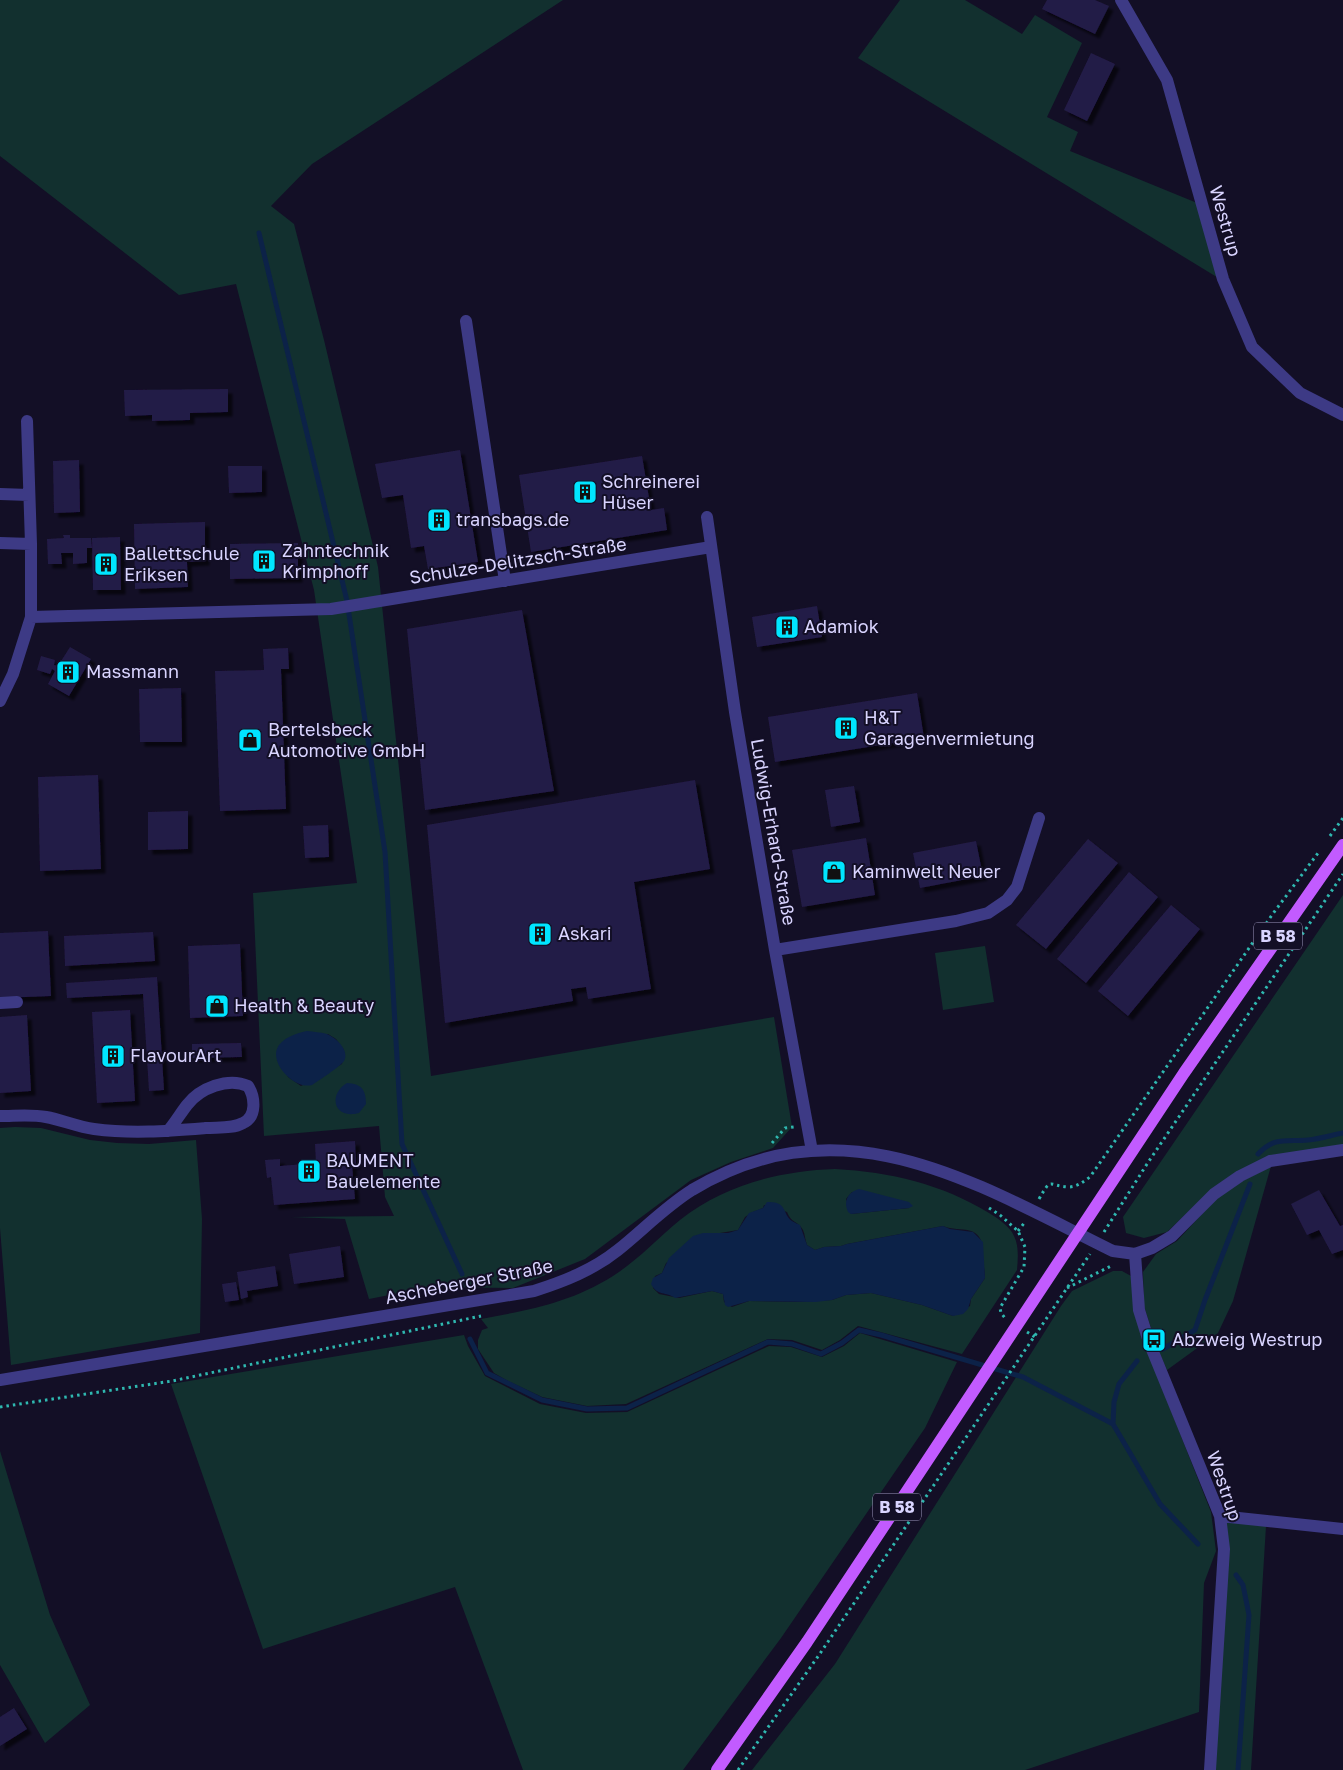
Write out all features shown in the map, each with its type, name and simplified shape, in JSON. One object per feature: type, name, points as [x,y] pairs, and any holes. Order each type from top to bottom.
[{"type":"main road","name":"B 58","points":[[717,1770],[807,1642],[1184,1073],[1343,845]]},
{"type":"street","name":"Westrup","points":[[1121,0],[1167,80],[1223,279],[1252,347],[1300,393],[1343,415]]},
{"type":"street","points":[[466,321],[505,581]]},
{"type":"street","points":[[0,701],[13,674],[31,617],[27,421]]},
{"type":"street","points":[[0,494],[30,495]]},
{"type":"street","name":"Ludwig-Erhard-Straße","points":[[707,517],[735,712],[775,950],[812,1151]]},
{"type":"street","points":[[0,543],[31,544]]},
{"type":"street","name":"Schulze-Delitzsch-Straße","points":[[31,617],[331,609],[711,547]]},
{"type":"street","points":[[775,950],[956,921],[988,913],[1007,900],[1017,886],[1039,818]]},
{"type":"street","points":[[0,1003],[17,1002]]},
{"type":"street","points":[[0,1116],[45,1117],[91,1129],[114,1132],[139,1133],[168,1131],[237,1126],[245,1123],[251,1117],[253,1108],[252,1093],[248,1086],[233,1082],[204,1090],[188,1104],[168,1131]]},
{"type":"street","points":[[1077,1234],[1113,1251],[1135,1254],[1152,1248],[1172,1236],[1214,1194],[1240,1176],[1270,1161],[1343,1150]]},
{"type":"street","name":"Ascheberger Straße","points":[[0,1380],[534,1291],[587,1271],[606,1259],[690,1191],[712,1179],[754,1162],[812,1151],[865,1152],[910,1160],[965,1179],[1033,1210],[1077,1234]]},
{"type":"street","name":"Westrup","points":[[1135,1254],[1139,1310],[1149,1342],[1220,1516],[1224,1550],[1210,1770]]},
{"type":"street","points":[[1220,1516],[1343,1528]]},
{"type":"path","points":[[1326,841],[1343,818]]},
{"type":"path","points":[[1033,1210],[1047,1186],[1053,1183],[1067,1187],[1079,1185],[1090,1177],[1272,915],[1321,848]]},
{"type":"path","points":[[738,1770],[819,1655],[1014,1368],[1147,1164],[1343,874]]},
{"type":"path","points":[[1018,1231],[1025,1247],[1024,1267],[1000,1308],[1004,1318],[1035,1336]]},
{"type":"path","points":[[1067,1289],[1135,1254]]},
{"type":"green space","points":[[0,0],[563,0],[312,164],[271,206],[294,224],[324,340],[378,567],[431,1076],[774,1017],[792,1127],[773,1148],[731,1162],[691,1180],[585,1259],[513,1288],[430,1287],[369,1299],[345,1219],[291,1217],[394,1216],[385,1197],[379,1126],[264,1136],[253,893],[357,883],[314,590],[236,284],[179,295],[0,156]],"holes":[[[328,1034],[336,1039],[344,1050],[342,1064],[301,1086],[288,1077],[277,1050],[286,1041],[299,1036]]]},
{"type":"green space","points":[[900,0],[965,0],[1022,34],[1035,15],[1082,43],[1047,117],[1078,132],[1070,151],[1202,205],[1220,279],[858,58]]},
{"type":"green space","points":[[1343,895],[1343,1145],[1270,1156],[1212,1189],[1167,1232],[1144,1238],[1126,1233],[1123,1217]]},
{"type":"green space","points":[[985,946],[994,1002],[943,1010],[935,953]]},
{"type":"green space","points":[[0,1128],[41,1128],[90,1140],[117,1143],[149,1144],[196,1140],[202,1219],[200,1333],[11,1365],[0,1228]]},
{"type":"green space","points":[[1271,1166],[1233,1301],[1218,1333],[1167,1370],[1157,1347],[1144,1306],[1143,1272],[1156,1254],[1177,1241],[1216,1199],[1242,1181]]},
{"type":"green space","points":[[835,1169],[876,1173],[915,1181],[953,1194],[971,1203],[996,1217],[1010,1229],[1017,1244],[1017,1270],[962,1354],[858,1326],[840,1340],[822,1350],[792,1340],[768,1339],[626,1404],[587,1406],[542,1397],[508,1381],[494,1373],[478,1349],[478,1340],[482,1330],[488,1328],[481,1319],[533,1309],[581,1293],[622,1270],[680,1220],[715,1198],[753,1182],[814,1170]],"holes":[[[852,1192],[909,1208],[851,1214],[846,1199]],[[764,1205],[787,1212],[790,1218],[803,1230],[807,1245],[815,1250],[943,1226],[971,1231],[979,1236],[981,1240],[985,1278],[971,1299],[970,1306],[953,1316],[922,1305],[871,1293],[846,1295],[832,1300],[796,1302],[749,1301],[732,1307],[724,1302],[723,1294],[712,1291],[679,1298],[659,1294],[653,1288],[655,1276],[662,1273],[666,1263],[720,1233],[738,1230],[745,1217],[763,1208]]]},
{"type":"green space","points":[[1113,1271],[1122,1271],[1131,1276],[1145,1345],[1211,1512],[1216,1551],[1204,1583],[1199,1712],[1025,1770],[752,1770],[835,1664],[1061,1306],[1072,1291]]},
{"type":"green space","points":[[860,1333],[957,1362],[925,1428],[781,1638],[683,1770],[523,1770],[455,1587],[263,1649],[171,1384],[464,1335],[485,1376],[540,1404],[586,1413],[627,1412],[769,1346],[791,1347],[822,1357],[844,1346]]},
{"type":"green space","points":[[0,1451],[50,1615],[90,1705],[45,1743],[0,1665]]},
{"type":"green space","points":[[1226,1522],[1266,1526],[1251,1770],[1214,1770]]},
{"type":"water","points":[[307,1031],[327,1034],[334,1038],[344,1049],[345,1053],[342,1063],[312,1085],[305,1085],[290,1079],[279,1066],[276,1052],[279,1045],[285,1039]]},
{"type":"water","points":[[347,1083],[359,1086],[364,1091],[366,1104],[359,1113],[343,1113],[336,1105],[337,1093]]},
{"type":"water","points":[[859,1189],[909,1202],[913,1206],[851,1214],[848,1212],[846,1204],[847,1197]]},
{"type":"water","points":[[767,1202],[774,1202],[784,1208],[789,1218],[800,1225],[807,1245],[815,1250],[943,1226],[950,1229],[973,1232],[983,1242],[985,1278],[971,1299],[968,1309],[963,1314],[953,1316],[922,1305],[871,1293],[846,1295],[832,1300],[816,1302],[749,1301],[728,1307],[725,1305],[723,1294],[712,1291],[675,1298],[656,1291],[651,1284],[653,1278],[662,1273],[669,1258],[693,1236],[703,1233],[728,1233],[738,1230],[749,1213],[763,1208]]},
{"type":"building","points":[[1047,0],[1095,0],[1109,6],[1095,34],[1042,9]]},
{"type":"building","points":[[1091,53],[1115,64],[1087,121],[1064,110]]},
{"type":"building","points":[[228,389],[228,412],[190,413],[190,420],[152,421],[152,415],[125,416],[124,390]]},
{"type":"building","name":"transbags.de","points":[[460,450],[478,562],[428,569],[424,546],[411,548],[403,495],[382,498],[375,464]]},
{"type":"building","name":"Schreinerei Hüser","points":[[642,456],[651,510],[664,508],[667,530],[531,552],[519,475]]},
{"type":"building","points":[[79,460],[80,512],[54,513],[53,461]]},
{"type":"building","points":[[228,466],[262,466],[262,492],[229,493]]},
{"type":"building","points":[[205,522],[205,561],[187,562],[188,587],[135,589],[134,524]]},
{"type":"building","points":[[63,535],[70,535],[70,538],[91,538],[92,548],[87,548],[87,563],[73,564],[73,553],[61,553],[62,564],[48,564],[47,539],[64,538]]},
{"type":"building","name":"Ballettschule Eriksen","points":[[120,537],[121,590],[93,590],[92,538]]},
{"type":"building","name":"Zahntechnik Krimphoff","points":[[298,543],[298,578],[230,579],[230,544]]},
{"type":"building","name":"Adamiok","points":[[817,606],[822,637],[757,647],[752,617]]},
{"type":"building","points":[[522,610],[554,791],[425,810],[407,629]]},
{"type":"building","name":"Massmann","points":[[70,647],[91,659],[69,696],[48,684],[55,671],[52,669],[50,674],[37,670],[41,656],[55,660],[54,665],[58,666]]},
{"type":"building","name":"Bertelsbeck Automotive GmbH","points":[[288,648],[289,669],[281,669],[286,809],[220,811],[215,671],[264,670],[263,649]]},
{"type":"building","points":[[181,688],[182,742],[140,742],[139,689]]},
{"type":"building","name":"H&T Garagenvermietung","points":[[917,693],[924,738],[775,762],[768,717]]},
{"type":"building","points":[[98,775],[101,869],[40,871],[38,777]]},
{"type":"building","name":"Askari","points":[[695,780],[710,869],[634,882],[651,989],[588,999],[586,987],[571,989],[573,1001],[445,1023],[427,825]]},
{"type":"building","points":[[854,786],[860,822],[831,827],[825,790]]},
{"type":"building","points":[[188,811],[188,849],[148,850],[148,812]]},
{"type":"building","points":[[328,825],[329,857],[305,858],[303,826]]},
{"type":"building","name":"Kaminwelt Neuer","points":[[866,838],[875,895],[802,907],[792,850]]},
{"type":"building","points":[[1088,839],[1118,863],[1046,949],[1016,925]]},
{"type":"building","points":[[976,841],[983,876],[920,888],[913,853]]},
{"type":"building","points":[[1129,872],[1158,897],[1086,983],[1057,959]]},
{"type":"building","points":[[1171,905],[1200,929],[1128,1016],[1098,991]]},
{"type":"building","points":[[48,931],[51,996],[0,998],[0,933]]},
{"type":"building","points":[[153,932],[155,961],[65,966],[64,936]]},
{"type":"building","points":[[240,944],[243,1016],[190,1018],[188,946]]},
{"type":"building","points":[[157,977],[164,1090],[149,1091],[143,994],[67,998],[66,983]]},
{"type":"building","name":"FlavourArt","points":[[130,1010],[135,1101],[97,1103],[92,1012]]},
{"type":"building","points":[[27,1015],[31,1091],[0,1093],[0,1017]]},
{"type":"building","points":[[241,1043],[242,1057],[192,1058],[192,1044]]},
{"type":"building","name":"BAUMENT Bauelemente","points":[[355,1141],[356,1165],[352,1165],[355,1199],[274,1205],[271,1177],[267,1178],[265,1160],[280,1159],[280,1166],[316,1163],[315,1144]]},
{"type":"building","points":[[1319,1190],[1340,1226],[1343,1225],[1343,1250],[1332,1254],[1319,1230],[1307,1235],[1291,1204]]},
{"type":"building","points":[[340,1246],[344,1277],[294,1284],[289,1254]]},
{"type":"building","points":[[275,1266],[278,1286],[247,1291],[248,1297],[241,1299],[237,1272]]},
{"type":"building","points":[[236,1282],[239,1300],[225,1302],[222,1284]]},
{"type":"building","points":[[14,1708],[27,1729],[0,1746],[0,1717]]},
{"type":"waterway","points":[[259,233],[347,601],[385,852],[402,1144],[462,1274]]},
{"type":"waterway","points":[[1258,1154],[1264,1148],[1276,1142],[1312,1139],[1343,1133]]},
{"type":"waterway","points":[[1163,1349],[1195,1330],[1250,1184]]},
{"type":"waterway","points":[[470,1339],[487,1373],[542,1400],[587,1409],[627,1408],[768,1342],[792,1344],[821,1354],[842,1343],[859,1330],[881,1335],[1023,1377],[1113,1424],[1160,1504],[1198,1544]]},
{"type":"waterway","points":[[1113,1424],[1114,1402],[1119,1384],[1137,1361]]},
{"type":"waterway","points":[[1236,1575],[1243,1585],[1249,1615],[1238,1770]]},
{"type":"place","name":"Schreinerei Hüser","points":[[585,492]]},
{"type":"place","name":"transbags.de","points":[[439,520]]},
{"type":"place","name":"Zahntechnik Krimphoff","points":[[264,561]]},
{"type":"place","name":"Ballettschule Eriksen","points":[[106,564]]},
{"type":"place","name":"Adamiok","points":[[787,627]]},
{"type":"place","name":"Massmann","points":[[68,672]]},
{"type":"place","name":"H&T Garagenvermietung","points":[[846,728]]},
{"type":"place","name":"Bertelsbeck Automotive GmbH","points":[[250,740]]},
{"type":"place","name":"Kaminwelt Neuer","points":[[834,872]]},
{"type":"place","name":"Askari","points":[[540,934]]},
{"type":"place","name":"Health & Beauty","points":[[217,1006]]},
{"type":"place","name":"FlavourArt","points":[[113,1056]]},
{"type":"place","name":"BAUMENT Bauelemente","points":[[309,1171]]},
{"type":"place","name":"Abzweig Westrup","points":[[1154,1340]]}]
